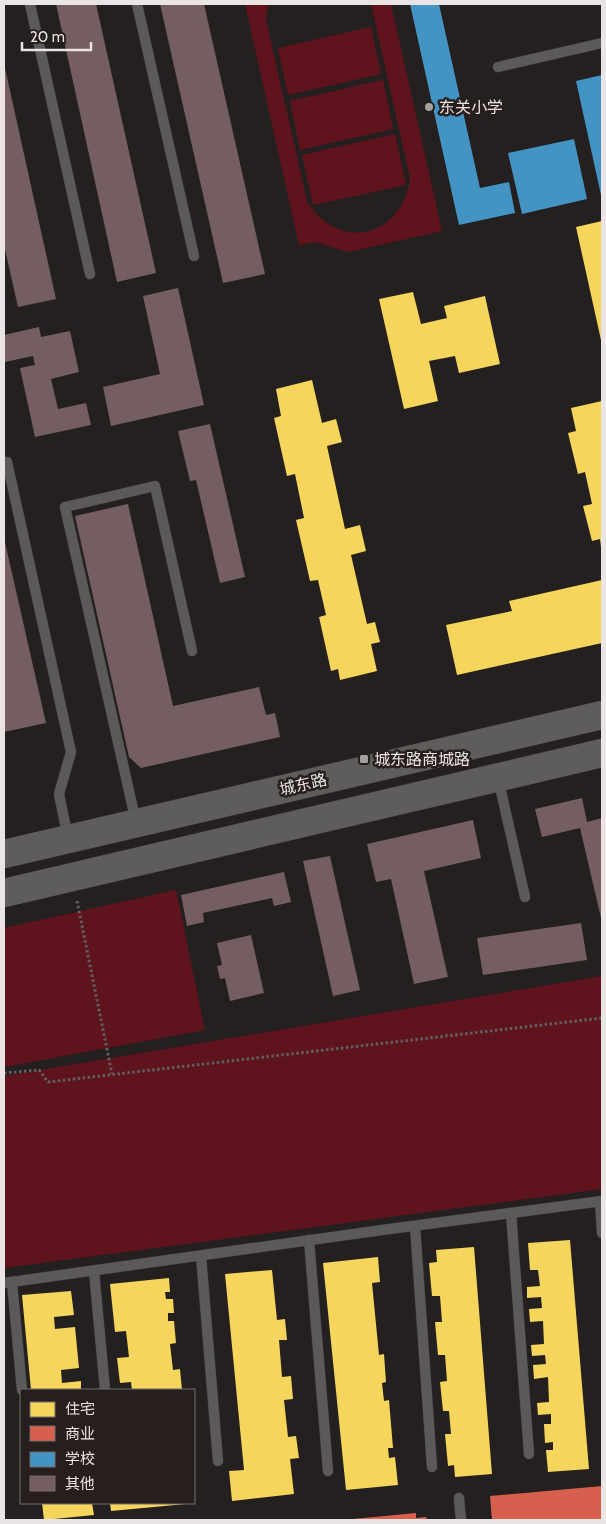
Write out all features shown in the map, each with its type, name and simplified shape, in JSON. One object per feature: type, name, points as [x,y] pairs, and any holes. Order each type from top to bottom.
[{"type":"main road","name":"城东路","points":[[4,854],[602,714]]},
{"type":"main road","points":[[4,893],[602,754]]},
{"type":"lane","points":[[30,4],[90,274]]},
{"type":"lane","points":[[137,4],[194,256]]},
{"type":"lane","points":[[498,67],[602,42]]},
{"type":"lane","points":[[4,462],[7,462],[71,752],[58,794],[69,839]]},
{"type":"lane","points":[[137,823],[65,507],[155,486],[192,651]]},
{"type":"lane","points":[[498,778],[525,896]]},
{"type":"lane","points":[[22,1389],[8,1283],[601,1201],[602,1233]]},
{"type":"lane","points":[[511,1213],[529,1454]]},
{"type":"lane","points":[[414,1226],[432,1467]]},
{"type":"lane","points":[[309,1240],[328,1471]]},
{"type":"lane","points":[[201,1256],[218,1461]]},
{"type":"lane","points":[[94,1271],[105,1389]]},
{"type":"lane","points":[[459,1498],[461,1520]]},
{"type":"path","points":[[72,877],[112,1074]]},
{"type":"path","points":[[4,1073],[39,1070],[48,1082],[602,1018]]},
{"type":"shaded area","points":[[245,4],[268,4],[266,20],[307,201],[320,217],[335,228],[351,232],[368,232],[383,225],[395,214],[405,198],[410,178],[371,4],[391,4],[442,231],[348,252],[315,242],[299,245]]},
{"type":"shaded area","points":[[371,27],[381,74],[288,95],[278,48]]},
{"type":"shaded area","points":[[383,80],[393,129],[300,150],[290,101]]},
{"type":"shaded area","points":[[395,134],[406,185],[313,205],[302,155]]},
{"type":"shaded area","points":[[176,890],[205,1030],[4,1067],[4,928]]},
{"type":"shaded area","points":[[602,976],[602,1189],[4,1268],[4,1076]]},
{"type":"building: 住宅","points":[[602,221],[602,339],[601,340],[576,227]]},
{"type":"building: 住宅","points":[[413,292],[421,324],[447,318],[444,306],[485,296],[500,364],[459,373],[455,356],[429,361],[438,401],[404,409],[379,299]]},
{"type":"building: 住宅","points":[[312,380],[322,423],[336,419],[342,442],[327,446],[345,529],[360,525],[366,551],[351,555],[367,624],[375,622],[380,642],[371,644],[377,671],[340,680],[338,669],[331,671],[319,617],[326,615],[318,580],[310,581],[296,520],[304,518],[295,474],[287,476],[274,418],[281,416],[276,389]]},
{"type":"building: 住宅","points":[[602,401],[601,547],[600,539],[592,541],[583,506],[592,504],[585,472],[578,474],[568,433],[576,431],[571,408]]},
{"type":"building: 住宅","points":[[602,580],[602,643],[457,675],[446,625],[512,611],[509,601]]},
{"type":"building: 住宅","points":[[570,1240],[589,1469],[548,1472],[546,1450],[553,1450],[553,1442],[545,1443],[544,1424],[551,1424],[551,1414],[538,1415],[537,1403],[549,1402],[548,1377],[534,1379],[533,1365],[546,1364],[545,1355],[532,1356],[531,1345],[544,1344],[543,1321],[530,1322],[529,1309],[542,1308],[541,1297],[527,1298],[527,1287],[540,1286],[538,1270],[530,1270],[528,1243]]},
{"type":"building: 住宅","points":[[474,1247],[492,1474],[455,1477],[454,1465],[448,1466],[445,1434],[451,1434],[449,1411],[443,1411],[440,1382],[447,1381],[445,1355],[438,1355],[435,1322],[442,1322],[440,1296],[432,1296],[429,1263],[437,1262],[436,1250]]},
{"type":"building: 住宅","points":[[378,1257],[380,1282],[372,1283],[379,1355],[384,1354],[386,1382],[382,1383],[384,1401],[389,1400],[393,1448],[388,1448],[389,1458],[395,1457],[398,1485],[346,1490],[323,1263]]},
{"type":"building: 住宅","points":[[272,1270],[277,1320],[285,1319],[287,1340],[279,1340],[282,1377],[291,1376],[293,1399],[284,1400],[288,1437],[296,1436],[299,1458],[290,1459],[294,1494],[232,1501],[229,1471],[244,1470],[225,1274]]},
{"type":"building: 住宅","points":[[169,1278],[170,1292],[165,1292],[166,1299],[173,1299],[174,1313],[168,1313],[168,1321],[174,1321],[176,1343],[170,1344],[173,1370],[180,1369],[182,1389],[132,1389],[131,1382],[120,1383],[117,1358],[129,1357],[126,1331],[115,1332],[110,1284]]},
{"type":"building: 住宅","points":[[71,1291],[74,1315],[54,1317],[55,1329],[75,1327],[79,1368],[61,1370],[62,1383],[81,1381],[81,1389],[31,1389],[22,1295]]},
{"type":"building: 住宅","points":[[42,1504],[92,1504],[94,1515],[44,1520]]},
{"type":"building: 住宅","points":[[110,1504],[186,1504],[111,1511]]},
{"type":"building: 商业","points":[[602,1486],[602,1520],[492,1520],[490,1496]]},
{"type":"building: 商业","points":[[416,1513],[416,1518],[426,1517],[427,1520],[353,1520],[353,1519]]},
{"type":"building: 学校","points":[[410,4],[439,4],[480,188],[509,182],[515,213],[459,225]]},
{"type":"building: 学校","points":[[602,75],[602,195],[601,195],[576,81]]},
{"type":"building: 学校","points":[[574,139],[587,199],[522,214],[508,153]]},
{"type":"building: 其他","points":[[56,4],[96,4],[156,273],[117,282]]},
{"type":"building: 其他","points":[[160,4],[204,4],[265,274],[223,283]]},
{"type":"building: 其他","points":[[5,68],[56,299],[18,307],[4,245]]},
{"type":"building: 其他","points":[[178,288],[204,405],[111,426],[103,387],[160,374],[143,296]]},
{"type":"building: 其他","points":[[39,327],[41,337],[70,331],[79,372],[51,379],[58,409],[86,403],[91,425],[35,437],[20,368],[35,365],[33,356],[5,362],[4,335]]},
{"type":"building: 其他","points":[[210,424],[245,577],[220,583],[196,480],[190,481],[178,431]]},
{"type":"building: 其他","points":[[128,504],[173,706],[259,687],[266,715],[275,713],[280,737],[141,768],[129,757],[75,516]]},
{"type":"building: 其他","points":[[4,538],[46,723],[4,732]]},
{"type":"building: 其他","points":[[582,798],[587,822],[602,818],[602,922],[580,828],[542,837],[535,809]]},
{"type":"building: 其他","points":[[473,820],[481,858],[424,871],[448,977],[414,984],[391,879],[376,882],[367,844]]},
{"type":"building: 其他","points":[[330,856],[360,990],[333,996],[303,861]]},
{"type":"building: 其他","points":[[284,872],[291,902],[274,906],[272,898],[203,913],[204,922],[187,926],[181,895]]},
{"type":"building: 其他","points":[[581,923],[587,960],[483,975],[477,938]]},
{"type":"building: 其他","points":[[251,935],[264,993],[230,1001],[225,978],[220,979],[217,966],[222,965],[217,943]]},
{"type":"place","name":"东关小学","points":[[429,107]]},
{"type":"place","name":"城东路商城路","points":[[364,759]]}]
